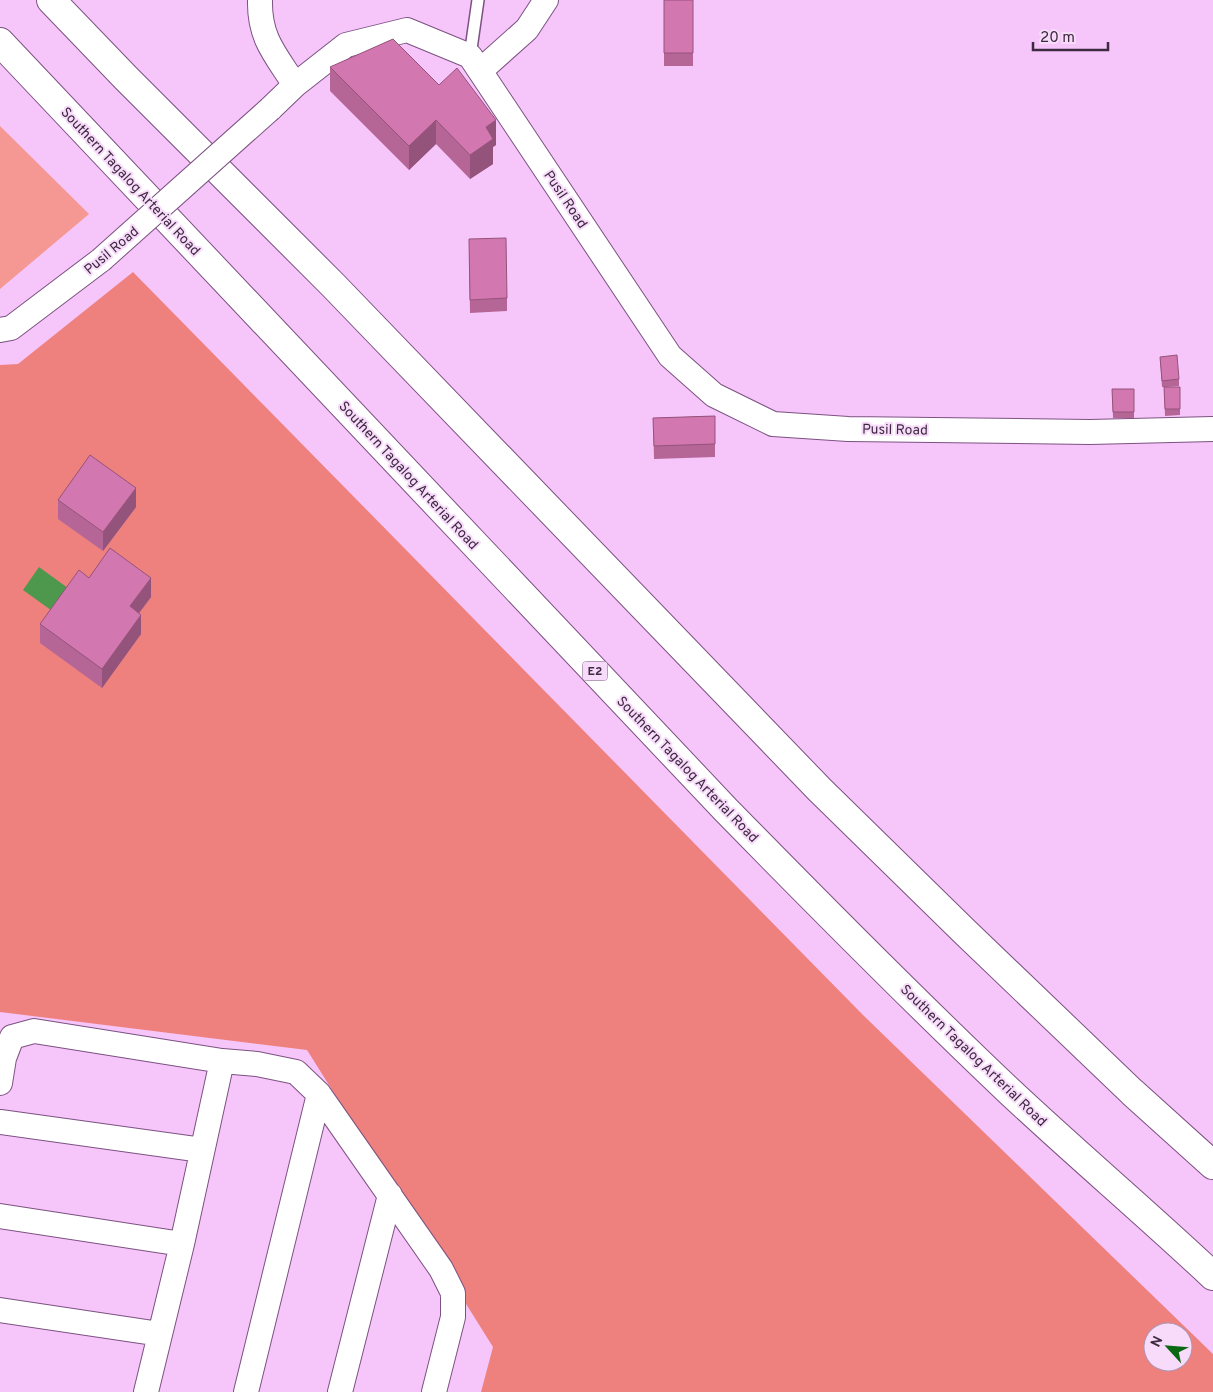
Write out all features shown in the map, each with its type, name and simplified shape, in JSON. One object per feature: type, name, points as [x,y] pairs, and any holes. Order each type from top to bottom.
[{"type":"highway","points":[[51,0],[126,78],[333,285],[834,804],[1118,1079],[1213,1166]]},
{"type":"highway","name":"Southern Tagalog Arterial Road","points":[[0,42],[800,886],[1008,1090],[1213,1276]]},
{"type":"street","points":[[260,0],[260,15],[264,37],[295,85]]},
{"type":"street","points":[[475,64],[527,29],[546,0]]},
{"type":"street","name":"Pusil Road","points":[[0,330],[11,328],[101,260],[295,85],[346,45],[406,30],[475,64],[670,356],[714,395],[773,424],[848,428],[1090,432],[1213,429]]},
{"type":"street","points":[[0,1083],[4,1058],[12,1037],[34,1031],[222,1061],[257,1064],[296,1072],[319,1094],[441,1269],[453,1293],[452,1317],[434,1392]]},
{"type":"street","points":[[146,1392],[182,1244],[222,1061]]},
{"type":"street","points":[[246,1392],[319,1094]]},
{"type":"street","points":[[0,1122],[202,1150]]},
{"type":"street","points":[[340,1392],[390,1195]]},
{"type":"street","points":[[0,1216],[182,1244]]},
{"type":"street","points":[[0,1310],[160,1334]]},
{"type":"lane","points":[[475,64],[478,0]]},
{"type":"shaded area","points":[[0,126],[89,214],[0,289]]},
{"type":"shaded area","points":[[133,272],[863,1015],[1180,1322],[1143,1322],[1143,1372],[1193,1372],[1193,1335],[1213,1354],[1213,1392],[481,1392],[493,1347],[307,1050],[0,1012],[0,365],[18,364]]},
{"type":"shaded area","points":[[39,567],[72,591],[55,613],[23,590]]},
{"type":"building","points":[[664,0],[693,0],[693,53],[664,53]]},
{"type":"building","points":[[393,39],[439,85],[457,68],[496,120],[486,127],[493,139],[470,155],[436,120],[409,146],[330,67]]},
{"type":"building","points":[[506,238],[507,298],[470,300],[469,239]]},
{"type":"building","points":[[1177,355],[1179,379],[1162,381],[1160,357]]},
{"type":"building","points":[[1164,387],[1180,387],[1180,409],[1165,409]]},
{"type":"building","points":[[1112,389],[1134,389],[1134,412],[1113,412]]},
{"type":"building","points":[[715,416],[715,444],[654,446],[653,418]]},
{"type":"building","points":[[90,455],[136,488],[103,532],[58,500]]},
{"type":"building","points":[[110,548],[151,578],[130,606],[141,615],[102,669],[40,624],[79,570],[89,578]]}]
